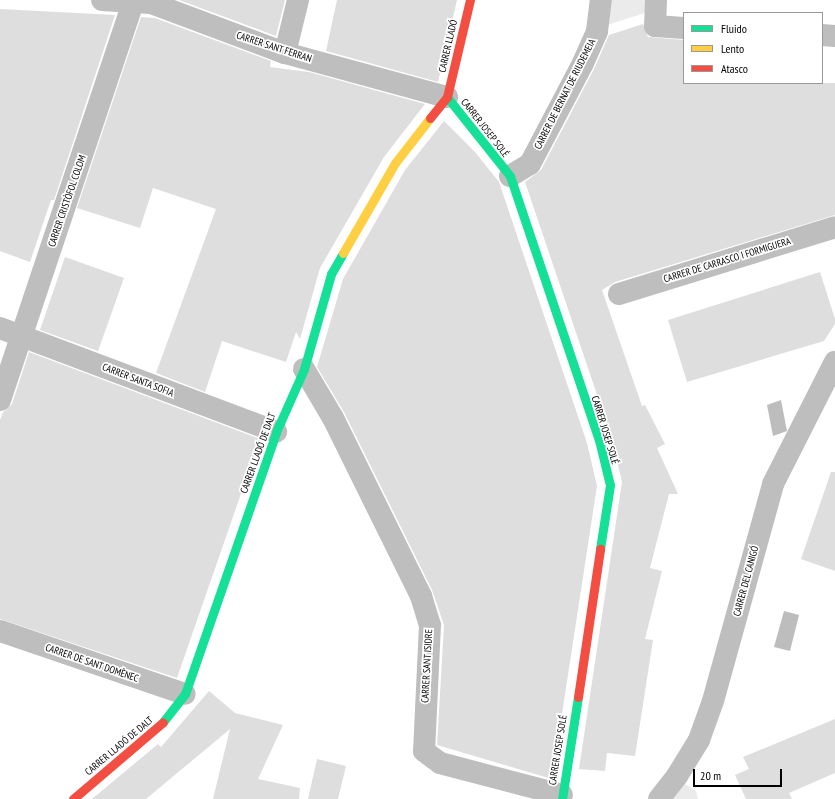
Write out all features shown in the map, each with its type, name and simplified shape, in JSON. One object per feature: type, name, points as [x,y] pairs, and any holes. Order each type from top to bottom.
[{"type":"street","name":"CARRER SANT FERRAN","points":[[102,0],[151,3],[285,53],[447,97]]},
{"type":"street","points":[[285,53],[298,0]]},
{"type":"street","name":"CARRER LLADÓ","points":[[447,97],[470,0]]},
{"type":"street","name":"CARRER DE BERNAT DE RIUDEMEIA","points":[[510,176],[530,164],[583,63],[597,31],[601,0]]},
{"type":"street","points":[[656,0],[655,26],[683,28]]},
{"type":"street","name":"CARRER CRISTÒFOL COLOM","points":[[0,400],[133,2]]},
{"type":"street","points":[[823,35],[835,36]]},
{"type":"street","name":"CARRER JOSEP SOLÉ","points":[[447,97],[510,176],[599,440],[610,485],[562,797]]},
{"type":"street","name":"CARRER LLADÓ DE DALT","points":[[73,799],[158,728],[185,694],[276,432],[304,369],[331,274],[395,163],[447,97]]},
{"type":"street","name":"CARRER DE CARRASCO I FORMIGUERA","points":[[619,294],[835,227]]},
{"type":"street","name":"CARRER SANTA SOFIA","points":[[0,328],[276,432]]},
{"type":"street","name":"CARRER DEL CANIGÓ","points":[[659,799],[677,776],[699,740],[713,702],[773,484],[835,362]]},
{"type":"street","name":"CARRER SANT ISIDRE","points":[[304,369],[333,418],[421,596],[430,625],[424,751],[440,762],[562,797]]},
{"type":"street","name":"CARRER DE SANT DOMÈNEC","points":[[0,631],[185,694]]},
{"type":"shaded area","points":[[605,0],[654,0],[654,10],[601,27]]},
{"type":"shaded area","points":[[781,400],[787,431],[773,436],[767,405]]},
{"type":"shaded area","points":[[784,611],[799,615],[790,651],[774,647]]},
{"type":"shaded area","points":[[679,780],[696,791],[698,799],[664,799]]},
{"type":"building","points":[[179,0],[285,0],[276,36]]},
{"type":"building","points":[[337,0],[457,0],[438,82],[326,51]]},
{"type":"building","points":[[0,9],[115,15],[54,200],[51,200],[30,262],[0,251]]},
{"type":"building","points":[[141,17],[155,18],[271,61],[270,67],[309,72],[425,104],[384,157],[320,268],[300,339],[296,332],[286,362],[222,341],[205,392],[156,373],[216,209],[153,188],[140,228],[77,208]]},
{"type":"building","points":[[643,24],[648,37],[683,40],[683,84],[835,83],[835,215],[615,282],[602,290],[642,406],[645,405],[665,444],[657,448],[678,494],[669,494],[650,568],[662,571],[645,639],[653,640],[635,756],[607,753],[605,771],[579,769],[622,482],[611,436],[525,182],[541,170],[594,69],[609,35]]},
{"type":"building","points":[[444,121],[475,152],[499,182],[587,443],[597,486],[552,779],[437,745],[444,625],[432,590],[344,412],[317,367],[343,279],[405,170]]},
{"type":"building","points":[[65,257],[124,278],[98,351],[40,330]]},
{"type":"building","points":[[820,272],[835,319],[835,324],[824,341],[687,382],[668,320]]},
{"type":"building","points":[[29,352],[260,439],[177,678],[0,619],[0,420],[3,412],[12,404]]},
{"type":"building","points":[[831,472],[835,472],[835,571],[801,559]]},
{"type":"building","points":[[209,691],[235,713],[283,725],[258,779],[300,788],[299,799],[213,799],[230,729],[146,799],[92,799],[158,744],[161,747]]},
{"type":"building","points":[[835,719],[835,773],[789,793],[792,799],[746,799],[735,775],[749,769],[743,757]]},
{"type":"building","points":[[317,759],[346,766],[338,799],[308,799]]},
{"type":"traffic: fast","points":[[447,97],[510,176],[599,440],[610,485],[600,549]]},
{"type":"traffic: fast","points":[[163,722],[185,694],[276,432],[304,369],[331,274],[343,253]]},
{"type":"traffic: fast","points":[[562,799],[578,697]]},
{"type":"traffic: slow","points":[[343,253],[395,163],[430,118]]},
{"type":"traffic: jam","points":[[430,118],[447,97],[470,0]]},
{"type":"traffic: jam","points":[[578,697],[600,549]]},
{"type":"traffic: jam","points":[[73,799],[163,722]]}]
